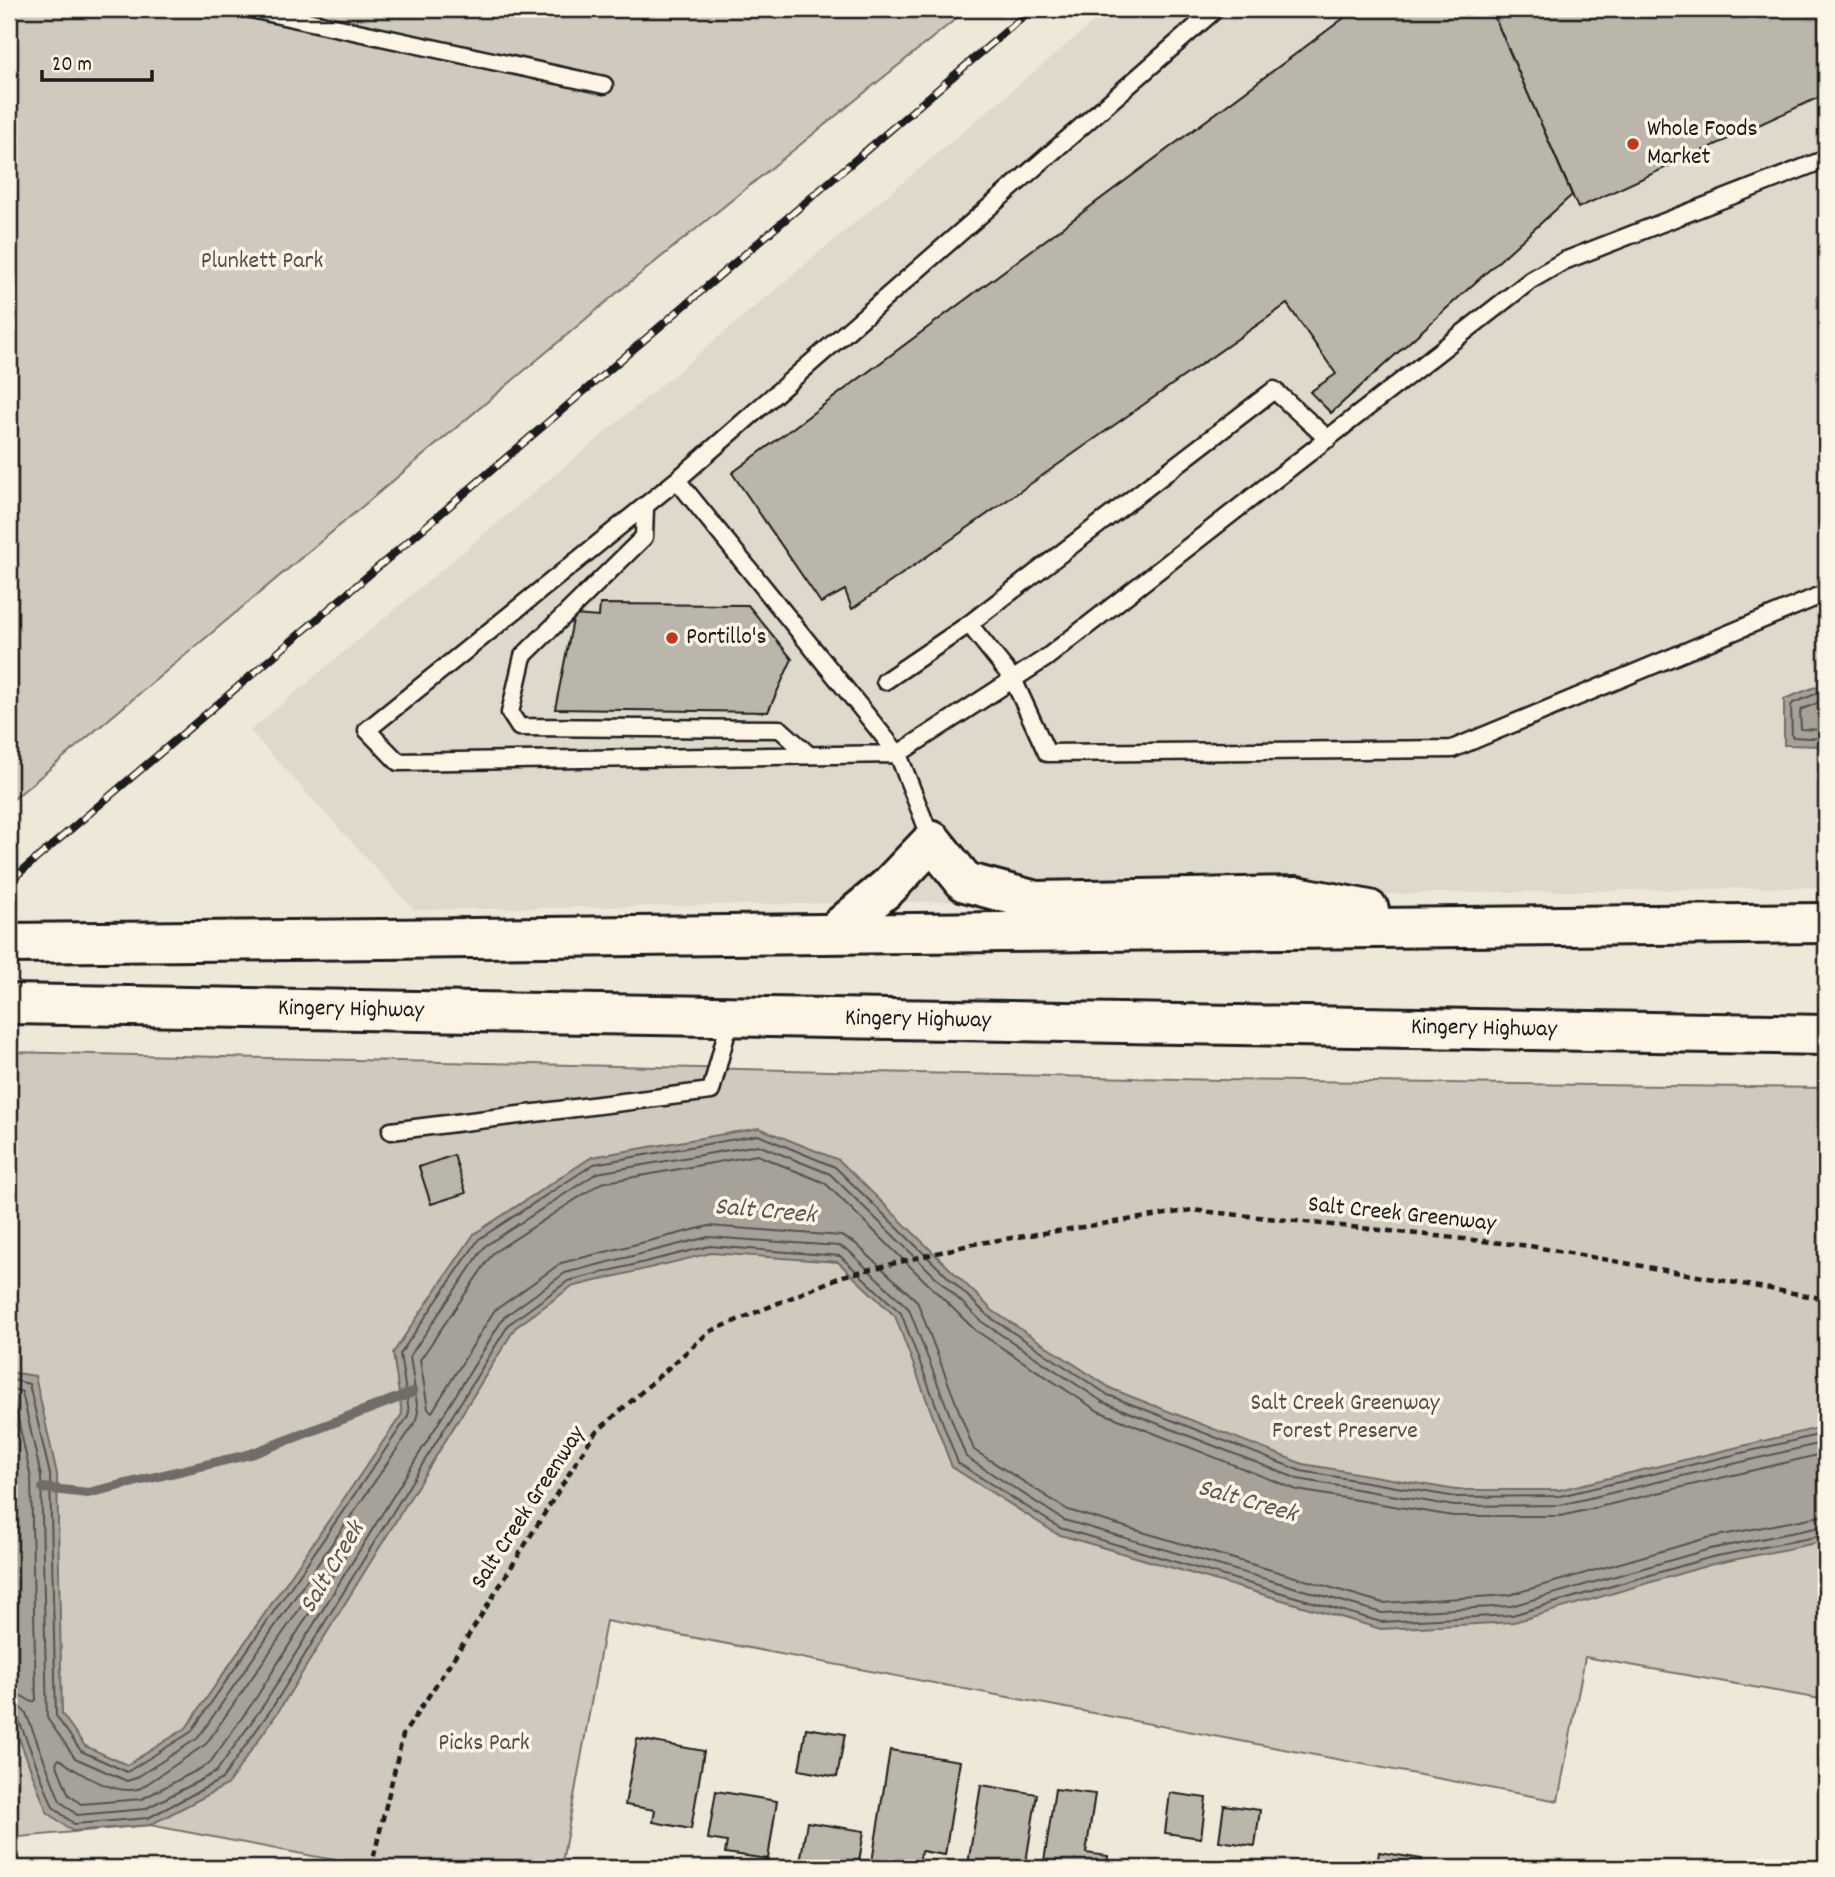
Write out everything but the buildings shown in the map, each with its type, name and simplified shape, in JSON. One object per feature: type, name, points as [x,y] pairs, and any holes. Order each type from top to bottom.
[{"type":"highway","points":[[833,933],[888,887],[933,841],[965,882],[1036,901],[1297,896],[1452,926]]},
{"type":"highway","points":[[9,943],[1826,923]]},
{"type":"highway","name":"Kingery Highway","points":[[9,1004],[1826,1035]]},
{"type":"lane","points":[[251,9],[604,85]]},
{"type":"lane","points":[[1216,9],[677,480],[367,730],[398,762],[898,754],[1066,643],[1531,280],[1564,261],[1826,159]]},
{"type":"lane","points":[[885,681],[969,624],[1274,390],[1328,439]]},
{"type":"lane","points":[[677,480],[898,754],[933,841]]},
{"type":"lane","points":[[645,507],[644,537],[523,656],[510,713],[519,727],[780,729],[809,755]]},
{"type":"lane","points":[[969,624],[1013,679],[1047,752],[1452,749],[1826,593]]},
{"type":"lane","points":[[391,1131],[711,1091],[731,1016]]},
{"type":"path","name":"Salt Creek Greenway","points":[[372,1868],[403,1735],[477,1623],[593,1435],[709,1332],[843,1276],[973,1244],[1192,1210],[1530,1246],[1826,1299]]},
{"type":"shaded area","points":[[1109,9],[1826,9],[1826,887],[414,910],[250,731]]},
{"type":"green space","name":"Plunkett Park","points":[[9,9],[968,9],[618,292],[9,803]]},
{"type":"green space","name":"Salt Creek Greenway Forest Preserve","points":[[9,1052],[1220,1080],[1826,1088],[1826,1700],[1585,1657],[1558,1801],[606,1621],[561,1868],[376,1868],[150,1825],[9,1838]]},
{"type":"water","points":[[1826,683],[1826,746],[1784,745],[1784,699]]},
{"type":"water","name":"Salt Creek","points":[[759,1128],[839,1160],[993,1311],[1112,1389],[1303,1464],[1456,1490],[1559,1490],[1826,1426],[1826,1541],[1713,1564],[1514,1622],[1381,1629],[1057,1534],[952,1467],[895,1316],[838,1262],[711,1253],[571,1287],[515,1328],[278,1712],[227,1785],[150,1825],[72,1831],[47,1812],[9,1712],[9,1372],[35,1376],[57,1474],[62,1714],[85,1746],[127,1765],[186,1728],[402,1414],[393,1353],[474,1234],[592,1157]]},
{"type":"waterway","points":[[43,1488],[88,1493],[251,1454],[413,1392]]},
{"type":"railway","points":[[9,882],[1032,9]]},
{"type":"place","name":"Whole Foods Market","points":[[1633,144]]},
{"type":"place","name":"Portillo's","points":[[672,638]]},
{"type":"park label","name":"Picks Park","points":[[484,1744]]}]
